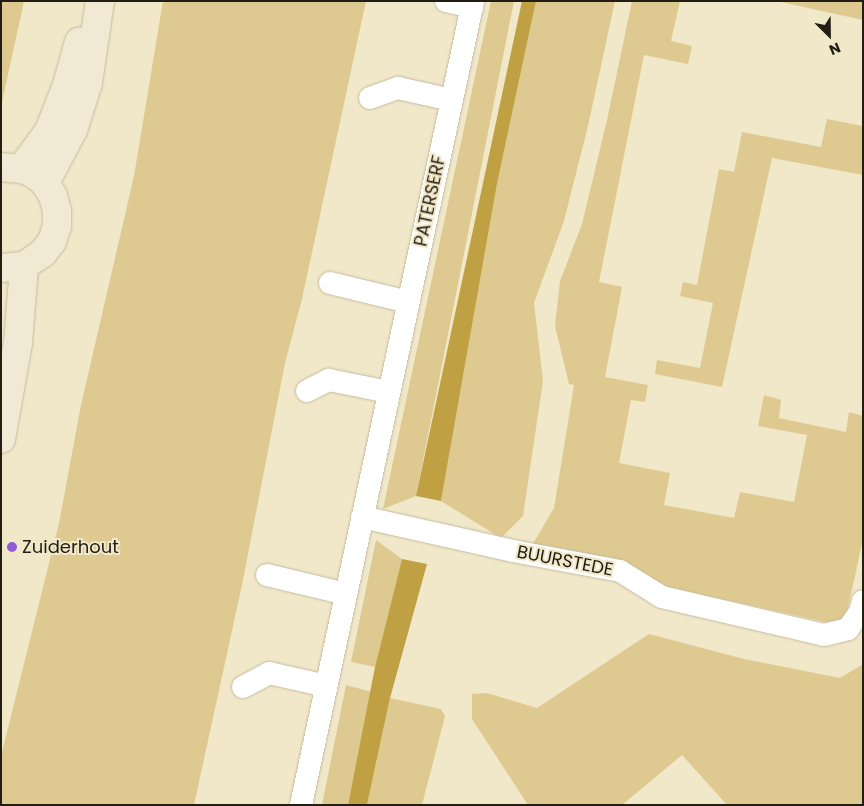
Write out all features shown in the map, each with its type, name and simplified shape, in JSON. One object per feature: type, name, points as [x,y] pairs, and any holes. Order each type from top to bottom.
[{"type":"street","points":[[11,168],[49,131],[61,102],[82,31],[85,1]]},
{"type":"street","points":[[44,184],[73,130],[88,83],[100,1]]},
{"type":"street","name":"PATERSERF","points":[[300,805],[473,4],[446,1]]},
{"type":"street","points":[[370,98],[398,88],[452,100]]},
{"type":"street","points":[[1,438],[18,343],[12,267],[43,253],[52,241],[57,226],[57,211],[53,196],[44,184],[31,172],[11,168]]},
{"type":"street","points":[[330,283],[408,302]]},
{"type":"street","points":[[307,391],[329,380],[389,392]]},
{"type":"street","name":"BUURSTEDE","points":[[362,517],[513,551],[620,571],[662,597],[824,635],[848,630],[860,612],[863,602]]},
{"type":"street","points":[[267,575],[346,594]]},
{"type":"street","points":[[243,687],[269,673],[326,686]]},
{"type":"shaded area","points":[[1,1],[24,1],[1,107]]},
{"type":"shaded area","points":[[163,1],[366,1],[302,299],[285,363],[242,585],[194,805],[1,805],[1,756],[59,523],[81,405],[134,176]]},
{"type":"shaded area","points":[[491,1],[514,1],[416,496],[383,509]]},
{"type":"shaded area","points":[[522,1],[536,1],[497,184],[441,501],[416,496]]},
{"type":"shaded area","points":[[536,1],[615,1],[588,126],[564,221],[534,303],[543,381],[523,516],[501,538],[441,501],[497,184]]},
{"type":"shaded area","points":[[632,1],[680,1],[671,41],[692,46],[688,64],[644,55],[599,282],[622,287],[605,377],[648,385],[645,402],[631,400],[619,463],[670,473],[664,505],[734,518],[740,492],[794,502],[807,435],[758,426],[764,395],[781,400],[779,418],[846,432],[849,412],[863,416],[863,539],[844,626],[667,587],[531,547],[554,508],[574,385],[569,384],[555,326],[560,281],[582,224],[607,120]]},
{"type":"shaded area","points":[[776,1],[863,1],[863,20]]},
{"type":"shaded area","points":[[827,119],[863,126],[863,175],[772,158],[722,387],[655,374],[657,360],[700,368],[713,303],[680,296],[683,282],[697,285],[719,169],[734,172],[742,132],[821,147]]},
{"type":"shaded area","points":[[376,540],[402,559],[375,667],[351,662]]},
{"type":"shaded area","points":[[402,559],[427,564],[390,698],[367,805],[348,805],[375,667]]},
{"type":"shaded area","points":[[649,634],[744,659],[840,678],[863,664],[863,805],[727,805],[682,755],[622,805],[528,805],[472,719],[472,694],[487,693],[537,708]]},
{"type":"shaded area","points":[[346,685],[372,692],[348,805],[322,805]]},
{"type":"shaded area","points":[[390,698],[441,709],[445,716],[422,805],[367,805]]},
{"type":"place","name":"Zuiderhout","points":[[12,547]]}]
